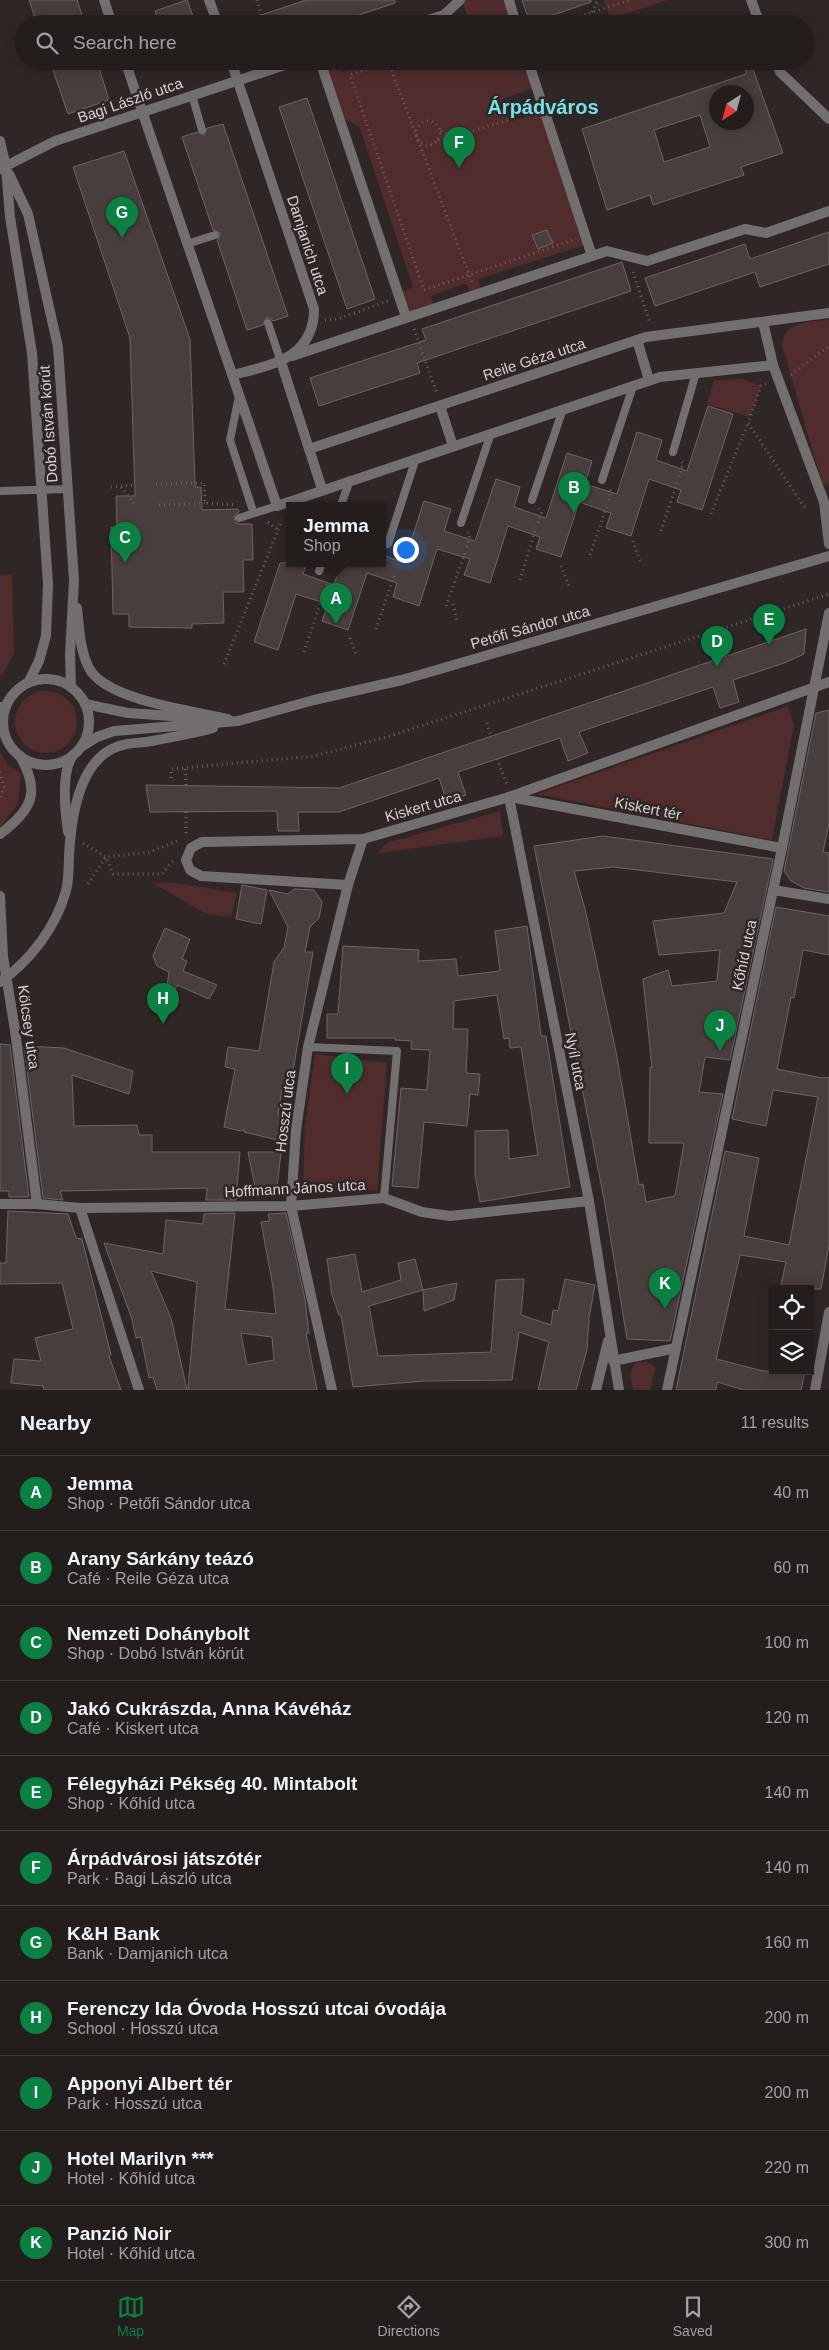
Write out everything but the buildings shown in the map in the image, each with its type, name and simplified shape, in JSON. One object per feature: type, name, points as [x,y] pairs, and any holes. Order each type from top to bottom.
[{"type":"street","points":[[104,0],[109,15]]},
{"type":"street","points":[[209,0],[215,15]]},
{"type":"street","points":[[444,15],[460,0]]},
{"type":"street","points":[[509,0],[513,15]]},
{"type":"street","points":[[751,0],[757,15]]},
{"type":"street","points":[[128,70],[277,506],[286,503]]},
{"type":"street","name":"Damjanich utca","points":[[232,375],[281,362],[292,356],[310,332],[314,322],[314,309],[234,70]]},
{"type":"street","name":"Bagi László utca","points":[[3,168],[55,141],[268,70]]},
{"type":"street","points":[[323,70],[399,297],[408,316]]},
{"type":"street","points":[[531,70],[592,256]]},
{"type":"street","points":[[779,70],[829,119]]},
{"type":"street","name":"Dobó István körút","points":[[0,141],[32,353],[48,584],[46,636],[28,683]]},
{"type":"street","name":"Dobó István körút","points":[[3,168],[28,214],[58,347],[74,580],[70,654],[71,687]]},
{"type":"street","points":[[292,356],[607,251],[647,261],[745,229],[766,233],[829,211]]},
{"type":"street","name":"Reile Géza utca","points":[[309,450],[646,337],[829,313]]},
{"type":"street","points":[[763,322],[773,365],[824,502],[829,544]]},
{"type":"street","points":[[637,340],[649,380]]},
{"type":"street","points":[[281,362],[322,490]]},
{"type":"street","points":[[288,502],[649,380],[660,377],[773,365]]},
{"type":"street","points":[[440,406],[453,446]]},
{"type":"street","name":"Petőfi Sándor utca","points":[[81,747],[97,737],[114,731],[238,721],[314,700],[402,680],[829,556]]},
{"type":"street","points":[[74,580],[81,641],[89,668],[103,684],[129,696],[238,721]]},
{"type":"street","name":"Kőhíd utca","points":[[668,1390],[816,686],[829,613]]},
{"type":"street","points":[[0,834],[22,814],[30,799],[31,775],[20,756],[6,739],[3,707],[11,696],[28,683],[50,679],[71,687],[85,704],[89,726],[81,747],[69,762],[65,800],[70,843]]},
{"type":"street","name":"Kiskert utca","points":[[348,885],[207,877],[194,874],[186,860],[191,848],[202,842],[363,839],[508,792],[829,682]]},
{"type":"street","name":"Petőfi Sándor utca","points":[[85,704],[128,713],[238,721]]},
{"type":"street","points":[[70,843],[82,784],[93,766],[110,751],[120,746],[194,733],[238,721]]},
{"type":"street","points":[[20,756],[35,763],[52,764],[73,755]]},
{"type":"street","name":"Kiskert tér","points":[[508,792],[782,848]]},
{"type":"street","name":"Nyíl utca","points":[[508,792],[589,1201],[619,1390]]},
{"type":"street","name":"Hosszú utca","points":[[332,1390],[291,1206],[296,1130],[308,1046],[348,885],[363,839]]},
{"type":"street","name":"Kölcsey utca","points":[[37,1204],[4,980],[45,935],[61,905],[69,877],[70,843]]},
{"type":"street","points":[[772,890],[829,899]]},
{"type":"street","points":[[0,896],[4,980]]},
{"type":"street","name":"Hoffmann János utca","points":[[0,1204],[37,1204],[80,1208],[291,1206],[384,1198],[422,1212],[450,1216],[589,1201]]},
{"type":"street","points":[[80,1208],[139,1390]]},
{"type":"street","points":[[815,1390],[829,1312]]},
{"type":"street","name":"Nyíl utca","points":[[596,1390],[610,1333]]},
{"type":"street","points":[[613,1361],[676,1348]]},
{"type":"lane","points":[[192,95],[202,130]]},
{"type":"lane","points":[[187,244],[215,234]]},
{"type":"lane","points":[[268,323],[281,362]]},
{"type":"lane","points":[[673,452],[696,373]]},
{"type":"lane","points":[[602,480],[633,386]]},
{"type":"lane","points":[[239,394],[230,440],[254,510]]},
{"type":"lane","points":[[532,500],[563,409]]},
{"type":"lane","points":[[461,523],[491,433]]},
{"type":"lane","points":[[388,544],[416,458]]},
{"type":"lane","points":[[342,502],[350,480]]},
{"type":"lane","points":[[0,490],[68,489]]},
{"type":"lane","points":[[239,518],[254,510],[277,506]]},
{"type":"lane","points":[[308,1046],[396,1051],[384,1198]]},
{"type":"path","points":[[257,0],[261,15]]},
{"type":"path","points":[[591,13],[598,0]]},
{"type":"path","points":[[585,15],[630,0]]},
{"type":"path","points":[[362,70],[350,74],[424,290],[585,236]]},
{"type":"path","points":[[392,70],[476,294]]},
{"type":"path","points":[[417,137],[427,145],[437,140],[509,120]]},
{"type":"path","points":[[417,137],[417,128],[422,122],[430,121],[444,133],[454,136]]},
{"type":"path","points":[[437,140],[439,129]]},
{"type":"path","points":[[627,256],[650,323]]},
{"type":"path","points":[[324,320],[338,319],[399,297]]},
{"type":"path","points":[[408,316],[437,394]]},
{"type":"path","points":[[711,514],[748,423]]},
{"type":"path","points":[[661,532],[678,480]]},
{"type":"path","points":[[156,484],[204,483],[205,503]]},
{"type":"path","points":[[111,488],[135,485]]},
{"type":"path","points":[[122,487],[136,506]]},
{"type":"path","points":[[159,505],[205,503],[254,510],[278,530]]},
{"type":"path","points":[[590,556],[608,503]]},
{"type":"path","points":[[224,664],[282,520]]},
{"type":"path","points":[[520,580],[536,527]]},
{"type":"path","points":[[633,541],[640,564]]},
{"type":"path","points":[[446,606],[466,550]]},
{"type":"path","points":[[561,566],[570,588]]},
{"type":"path","points":[[376,629],[395,573]]},
{"type":"path","points":[[304,652],[324,593]]},
{"type":"path","points":[[171,778],[171,769],[185,769],[268,758],[314,756],[387,738],[829,594]]},
{"type":"path","points":[[453,604],[457,622]]},
{"type":"path","points":[[350,638],[356,654]]},
{"type":"path","points":[[487,723],[491,737]]},
{"type":"path","points":[[497,759],[508,792]]},
{"type":"path","points":[[185,769],[186,786]]},
{"type":"path","points":[[0,772],[4,787],[0,799]]},
{"type":"path","points":[[183,844],[186,838],[186,812]]},
{"type":"path","points":[[88,884],[106,857],[150,852],[186,838]]},
{"type":"path","points":[[86,843],[106,857],[113,874],[162,874],[176,857]]},
{"type":"shaded area","points":[[462,0],[509,0],[513,15],[467,15]]},
{"type":"shaded area","points":[[604,0],[667,0],[622,15],[609,15]]},
{"type":"shaded area","points":[[323,70],[341,70],[342,72],[348,70],[531,70],[536,87],[502,99],[510,122],[544,111],[588,244],[478,279],[482,292],[471,296],[466,283],[431,296],[434,308],[406,317],[398,293],[413,287],[359,126],[339,117]]},
{"type":"shaded area","points":[[829,320],[829,485],[822,483],[782,345],[784,337],[793,327],[806,322]]},
{"type":"shaded area","points":[[742,379],[761,386],[750,417],[707,404],[714,380]]},
{"type":"shaded area","points":[[0,575],[12,575],[14,653],[3,674],[0,676]]},
{"type":"shaded area","points":[[40,691],[52,691],[68,700],[75,710],[77,722],[75,734],[68,744],[52,753],[40,753],[29,748],[20,739],[15,728],[15,716],[20,705],[29,696]]},
{"type":"shaded area","points":[[788,706],[794,725],[772,840],[537,794]]},
{"type":"shaded area","points":[[0,752],[8,765],[21,774],[18,804],[0,827]]},
{"type":"shaded area","points":[[500,811],[503,836],[378,853],[387,843]]},
{"type":"shaded area","points":[[153,883],[176,883],[237,893],[231,917],[207,914]]},
{"type":"shaded area","points":[[315,1054],[387,1063],[377,1190],[303,1188],[305,1126]]},
{"type":"shaded area","points":[[645,1362],[653,1365],[655,1370],[650,1390],[633,1390],[632,1369],[636,1363]]},
{"type":"place","name":"Árpádvárosi játszótér","points":[[459,168]]},
{"type":"place","name":"K&H Bank","points":[[122,238]]},
{"type":"place","name":"Arany Sárkány teázó","points":[[574,513]]},
{"type":"place","name":"Nemzeti Dohánybolt","points":[[125,563]]},
{"type":"place","name":"Jemma","points":[[336,624]]},
{"type":"place","name":"Félegyházi Pékség 40. Mintabolt","points":[[769,645]]},
{"type":"place","name":"Jakó Cukrászda, Anna Kávéház","points":[[717,667]]},
{"type":"place","name":"Ferenczy Ida Óvoda Hosszú utcai óvodája","points":[[163,1024]]},
{"type":"place","name":"Hotel Marilyn ***","points":[[720,1051]]},
{"type":"place","name":"Apponyi Albert tér","points":[[347,1094]]},
{"type":"place","name":"Panzió Noir","points":[[665,1309]]},
{"type":"district","name":"Árpádváros","points":[[543,107]]}]
